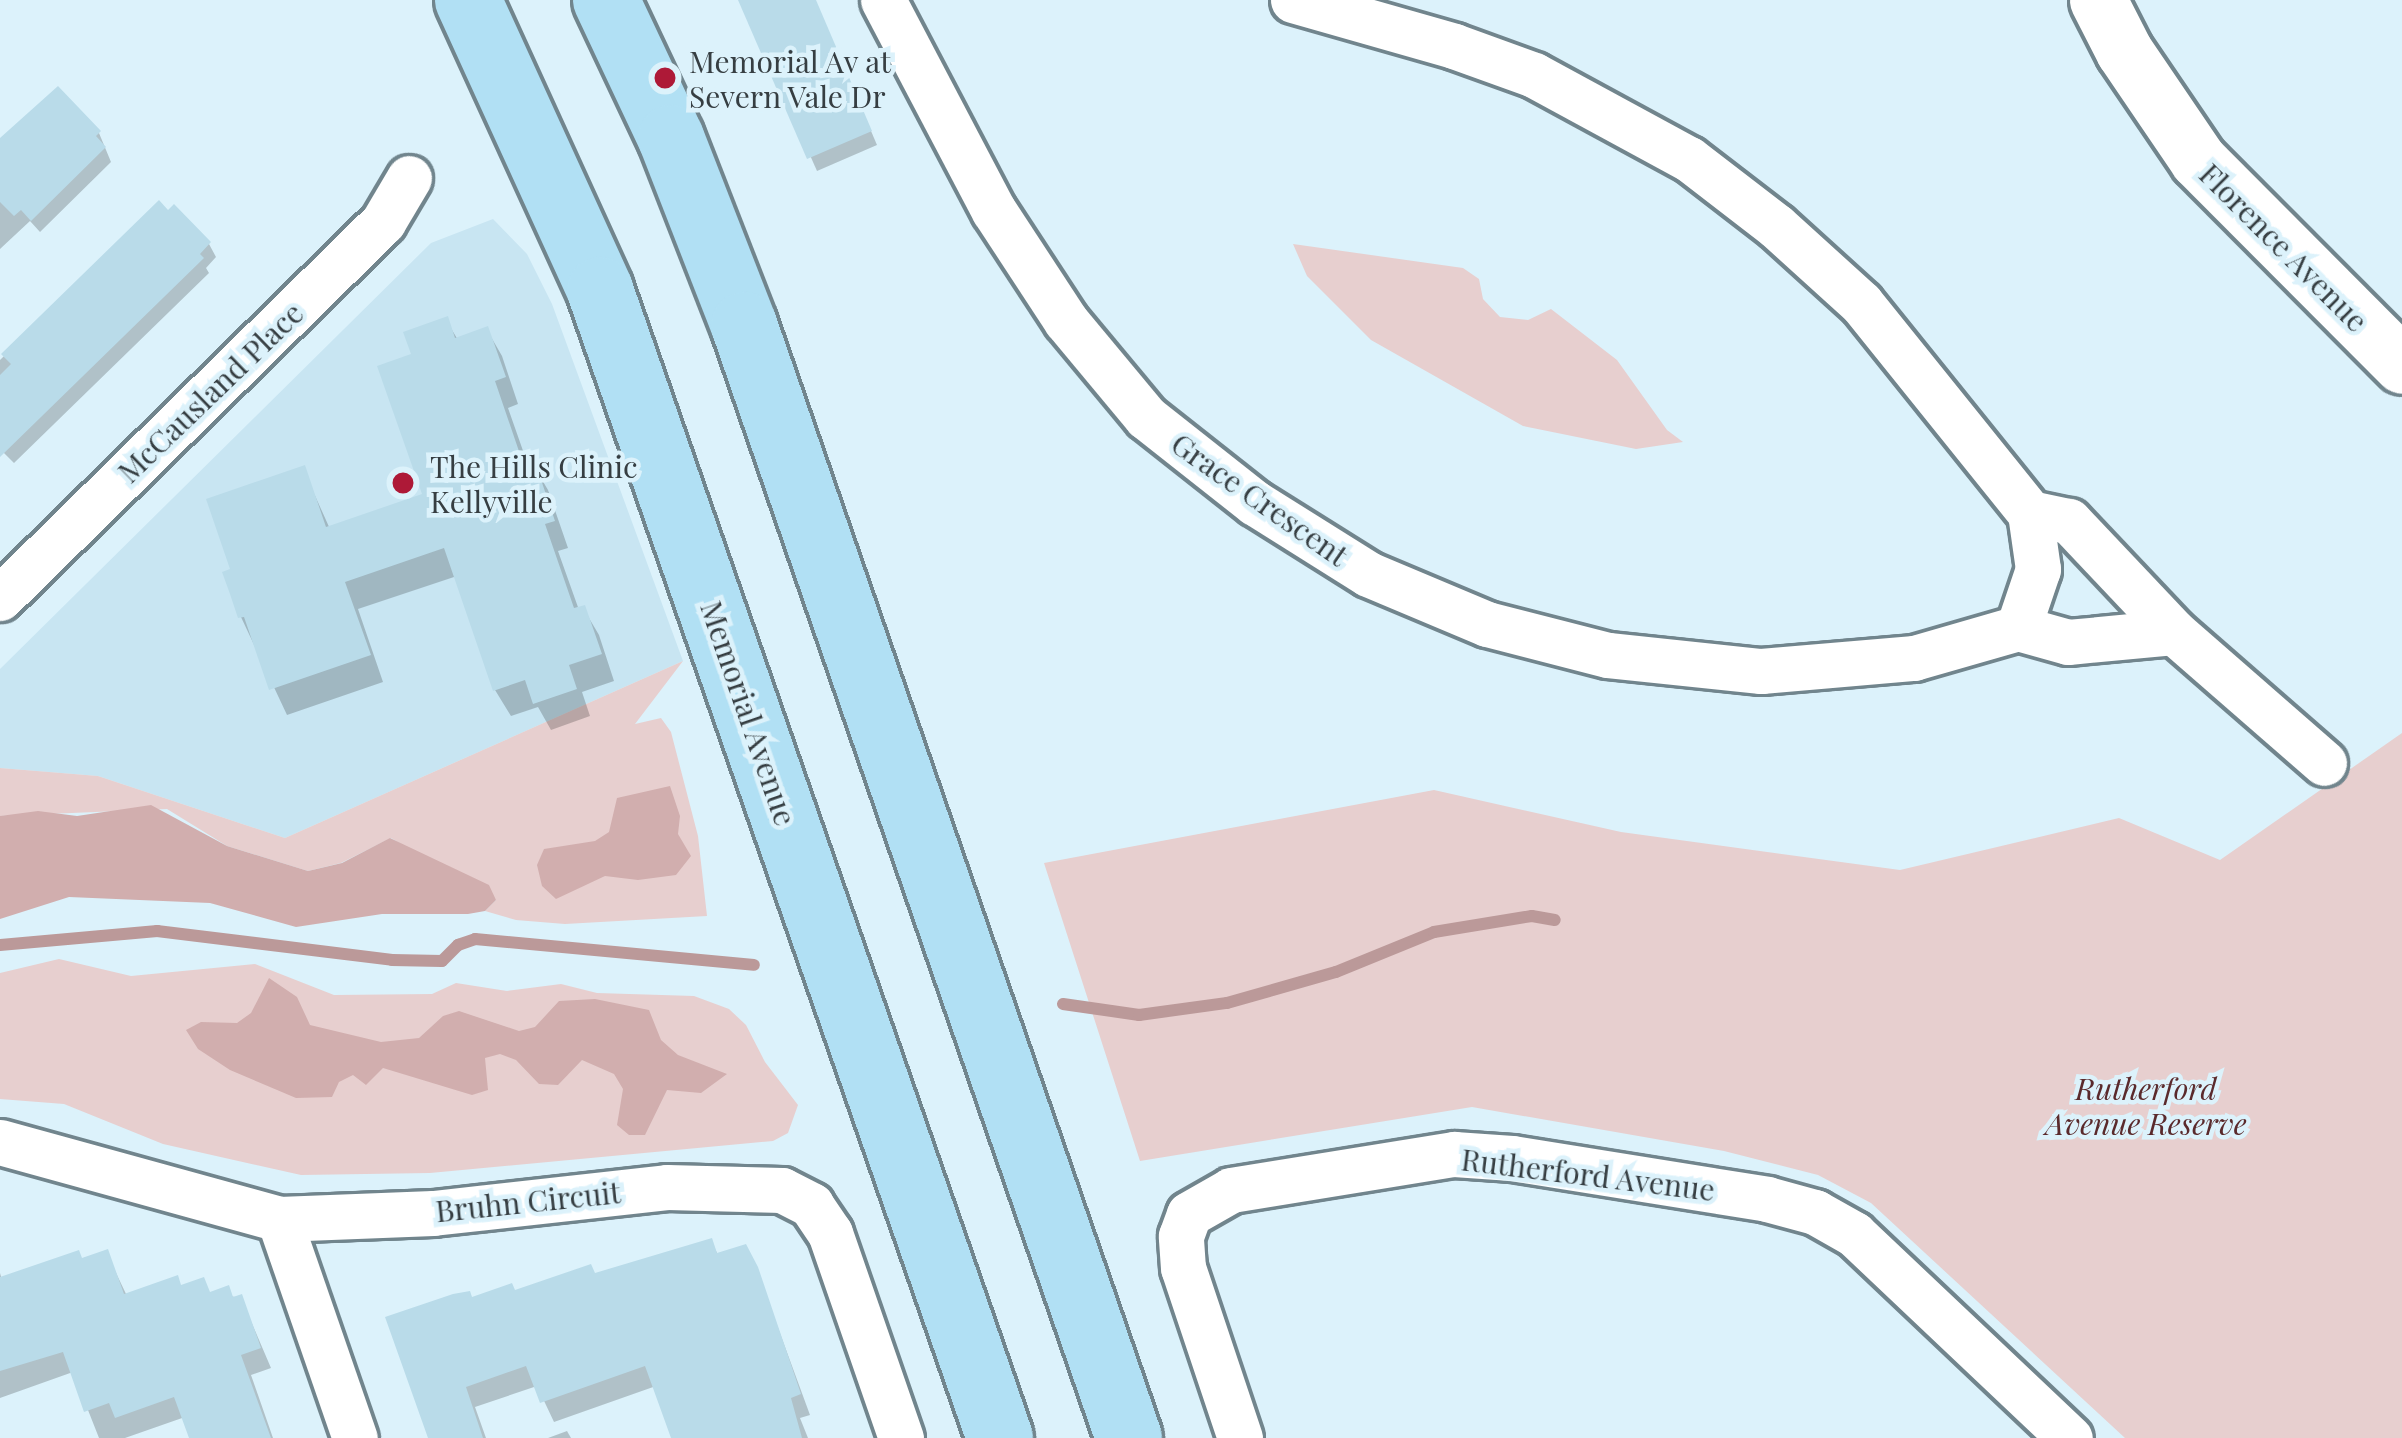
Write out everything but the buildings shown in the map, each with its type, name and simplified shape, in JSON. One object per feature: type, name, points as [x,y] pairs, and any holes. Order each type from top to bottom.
[{"type":"main road","name":"Memorial Avenue","points":[[468,0],[600,290],[1000,1438]]},
{"type":"main road","points":[[606,0],[670,138],[744,325],[1130,1438]]},
{"type":"street","name":"Grace Crescent","points":[[883,0],[994,211],[1066,321],[1146,417],[1255,503],[1368,574],[1487,624],[1608,655],[1761,671],[1839,668],[1914,658],[2018,628],[2068,642],[2174,632]]},
{"type":"street","points":[[905,44],[921,0]]},
{"type":"street","points":[[1293,0],[1454,46],[1534,75],[1689,159],[1776,226],[1862,303],[2030,513],[2038,569],[2018,628]]},
{"type":"street","name":"Florence Avenue","points":[[2098,0],[2124,51],[2198,160],[2402,365]]},
{"type":"street","name":"McCausland Place","points":[[0,598],[383,222],[410,178]]},
{"type":"street","points":[[2030,513],[2069,521],[2174,632],[2324,763]]},
{"type":"street","name":"Bruhn Circuit","points":[[0,1142],[279,1219],[488,1208],[652,1188],[782,1190],[811,1204],[830,1233],[901,1438]]},
{"type":"street","name":"Rutherford Avenue","points":[[1240,1438],[1183,1268],[1181,1236],[1189,1214],[1231,1190],[1454,1154],[1512,1158],[1767,1198],[1815,1212],[1854,1234],[2070,1438]]},
{"type":"street","points":[[279,1219],[355,1438]]},
{"type":"shaded area","name":"The Hills Clinic Kellyville","points":[[493,219],[527,254],[552,304],[683,661],[285,838],[98,776],[0,768],[0,669],[431,243]]},
{"type":"shaded area","points":[[670,786],[680,816],[678,834],[691,856],[676,875],[638,880],[605,876],[556,899],[542,886],[537,865],[544,849],[595,841],[609,832],[617,798]]},
{"type":"shaded area","points":[[151,805],[227,846],[308,871],[342,863],[390,838],[489,885],[496,900],[485,911],[468,914],[382,914],[296,927],[210,903],[69,897],[0,919],[0,816],[38,811],[77,816]]},
{"type":"shaded area","points":[[269,978],[297,997],[310,1025],[381,1042],[419,1038],[443,1016],[459,1011],[519,1031],[535,1027],[559,1001],[595,999],[649,1010],[661,1040],[678,1055],[727,1074],[701,1093],[667,1090],[645,1135],[629,1135],[617,1125],[623,1089],[614,1074],[582,1060],[558,1085],[539,1084],[516,1060],[500,1054],[485,1058],[488,1090],[472,1095],[383,1068],[366,1085],[353,1075],[339,1082],[332,1097],[296,1098],[230,1070],[198,1049],[186,1030],[201,1022],[237,1023],[251,1013]]},
{"type":"green space","points":[[1293,244],[1463,268],[1479,279],[1483,299],[1500,317],[1528,320],[1551,309],[1617,360],[1667,430],[1683,442],[1636,449],[1523,426],[1371,340],[1307,276]]},
{"type":"green space","points":[[683,661],[635,724],[661,718],[671,732],[698,836],[707,916],[565,924],[516,920],[485,911],[496,900],[391,838],[341,863],[308,871],[227,846],[167,809],[0,816],[0,768],[98,776],[285,838]]},
{"type":"green space","name":"Rutherford Avenue Reserve","points":[[2402,733],[2402,1438],[2125,1438],[1871,1203],[1818,1175],[1724,1151],[1472,1107],[1140,1161],[1044,863],[1434,790],[1621,832],[1900,870],[2119,818],[2220,860]]},
{"type":"green space","points":[[59,959],[131,976],[255,964],[334,995],[432,994],[456,983],[507,991],[561,984],[597,993],[694,996],[729,1009],[746,1025],[765,1062],[798,1105],[788,1133],[773,1141],[430,1173],[301,1175],[163,1144],[64,1104],[0,1099],[0,973]]},
{"type":"waterway","points":[[1063,1004],[1139,1015],[1227,1003],[1336,972],[1434,932],[1532,916],[1555,920]]},
{"type":"waterway","points":[[0,945],[157,931],[392,960],[442,961],[458,945],[475,939],[754,965]]},
{"type":"place","name":"Memorial Av at Severn Vale Dr","points":[[665,78]]},
{"type":"place","name":"The Hills Clinic Kellyville","points":[[403,483]]}]
